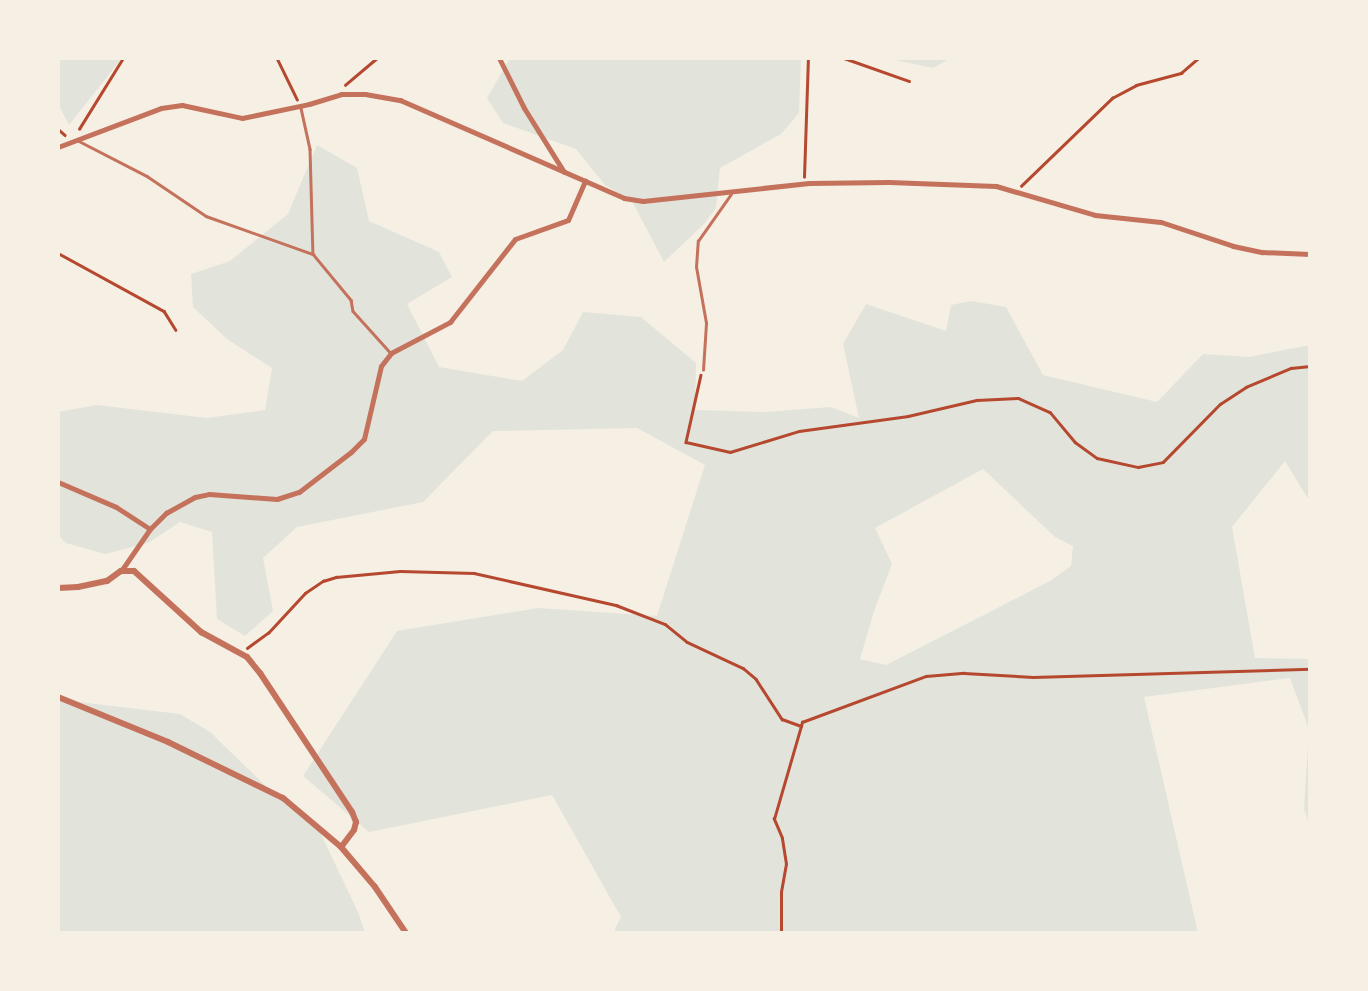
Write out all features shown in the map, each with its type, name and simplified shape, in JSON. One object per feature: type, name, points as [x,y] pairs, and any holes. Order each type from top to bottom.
[{"type":"street","points":[[499,58],[524,108],[564,173]]},
{"type":"street","points":[[58,147],[161,108],[182,105],[242,118],[301,106],[336,95],[365,94],[400,100],[624,198],[643,201],[731,194],[804,184],[889,182],[996,186],[1096,215],[1161,222],[1233,246],[1262,252],[1310,254]]},
{"type":"street","points":[[58,588],[107,581],[121,571],[150,529],[166,513],[195,497],[209,494],[276,499],[299,492],[364,439],[381,366],[391,353],[450,323],[515,239],[568,220],[585,181]]},
{"type":"street","points":[[58,482],[116,507],[150,529]]},
{"type":"street","points":[[121,571],[134,571],[201,632],[240,653],[260,673],[352,812],[356,822],[354,831],[341,847]]},
{"type":"street","points":[[58,697],[249,779],[283,798],[341,847],[375,887],[405,933]]},
{"type":"lane","points":[[301,106],[310,149],[313,254]]},
{"type":"lane","points":[[74,139],[147,176],[206,216],[313,254],[351,300],[354,311],[391,353]]},
{"type":"lane","points":[[702,370],[706,323],[696,267],[698,242],[731,194]]},
{"type":"path","points":[[74,139],[123,58]]},
{"type":"path","points":[[277,58],[301,106]]},
{"type":"path","points":[[336,95],[377,58]]},
{"type":"path","points":[[804,184],[808,58]]},
{"type":"path","points":[[844,58],[909,81]]},
{"type":"path","points":[[1016,190],[1112,98],[1136,85],[1181,73],[1198,58]]},
{"type":"path","points":[[58,253],[164,311],[176,330]]},
{"type":"path","points":[[702,370],[686,442],[730,452],[799,431],[908,416],[976,400],[1017,398],[1050,412],[1074,442],[1097,458],[1138,467],[1163,462],[1220,404],[1246,387],[1290,369],[1310,366]]},
{"type":"path","points":[[240,653],[268,633],[305,593],[323,581],[400,571],[474,573],[616,605],[664,624],[687,642],[743,668],[756,679],[782,719],[801,726]]},
{"type":"path","points":[[780,933],[780,892],[786,864],[782,838],[774,819],[802,722],[926,676],[964,673],[1033,677],[1154,671],[1310,669]]},
{"type":"shaded area","points":[[58,58],[122,58],[69,125],[58,104]]},
{"type":"shaded area","points":[[510,58],[801,58],[799,113],[781,134],[720,168],[716,208],[705,223],[664,262],[632,201],[605,185],[576,149],[503,123],[487,98]]},
{"type":"shaded area","points":[[886,58],[951,58],[933,68]]},
{"type":"shaded area","points":[[317,145],[357,168],[369,221],[439,252],[452,277],[407,304],[439,367],[522,381],[563,350],[583,312],[641,317],[696,363],[695,410],[765,412],[831,407],[859,418],[843,344],[866,304],[946,331],[951,305],[971,301],[1006,307],[1043,375],[1157,402],[1203,354],[1249,357],[1310,345],[1310,502],[1285,461],[1232,527],[1255,658],[1310,659],[1310,827],[1304,809],[1309,729],[1290,678],[1144,697],[1198,933],[613,933],[621,917],[552,795],[369,832],[303,776],[397,631],[538,608],[657,616],[705,465],[637,428],[493,431],[423,502],[297,527],[263,558],[273,611],[245,636],[217,619],[212,532],[180,522],[148,543],[105,554],[66,543],[58,535],[58,412],[97,405],[207,418],[265,410],[272,368],[227,339],[193,307],[191,274],[230,261],[288,214]],"holes":[[[983,469],[1055,537],[1073,546],[1071,566],[1050,581],[886,665],[860,659],[892,564],[875,528]]]},
{"type":"shaded area","points":[[58,694],[79,702],[180,714],[210,732],[275,795],[318,828],[358,912],[365,933],[58,933]]}]
